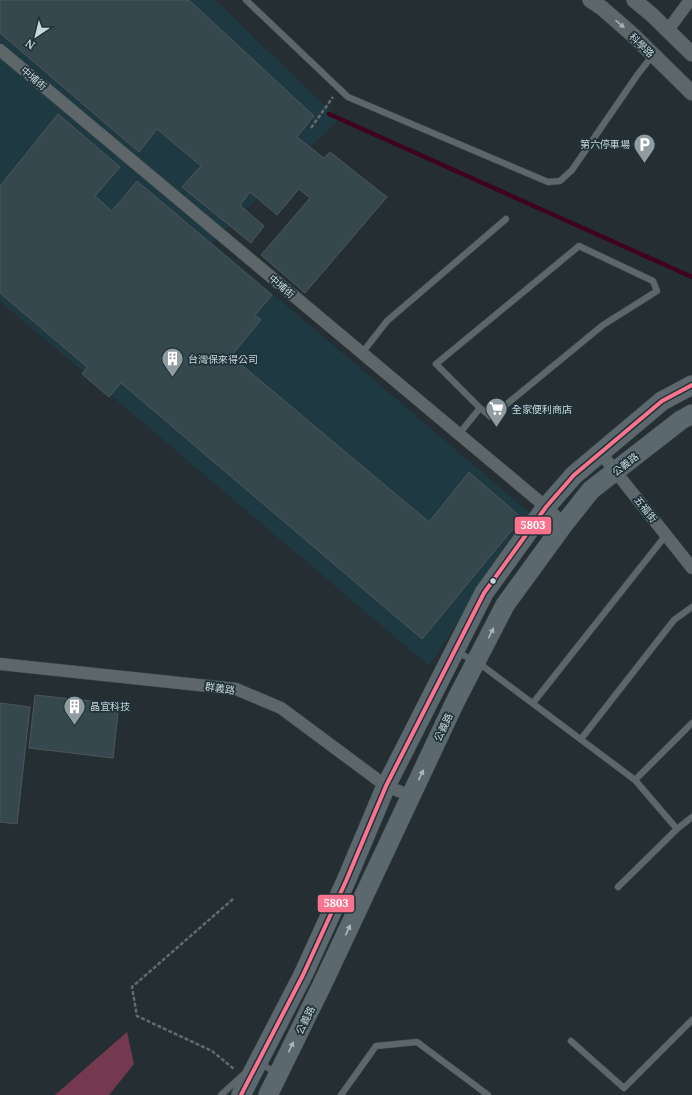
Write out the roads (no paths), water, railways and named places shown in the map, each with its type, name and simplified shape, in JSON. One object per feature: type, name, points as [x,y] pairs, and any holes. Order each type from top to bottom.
[{"type":"main road","points":[[241,1095],[303,975],[343,888],[386,786],[484,593],[546,507],[574,475],[662,402],[692,385]]},
{"type":"main road","name":"公義路","points":[[268,1095],[322,985],[454,702],[505,605],[564,524],[591,490],[681,420],[692,414]]},
{"type":"street","name":"科學路","points":[[590,0],[602,8],[634,36],[692,93]]},
{"type":"street","points":[[634,0],[651,14],[692,54]]},
{"type":"street","points":[[668,30],[690,0]]},
{"type":"street","name":"中埔街","points":[[0,50],[546,507],[564,524]]},
{"type":"street","name":"五福街","points":[[600,452],[692,568]]},
{"type":"street","name":"群義路","points":[[0,664],[236,689],[281,708],[386,786],[411,796]]},
{"type":"lane","points":[[246,0],[348,97],[548,182],[560,181],[572,170],[638,74],[653,55]]},
{"type":"lane","points":[[362,353],[387,321],[506,219]]},
{"type":"lane","points":[[578,246],[653,281],[657,291],[603,324],[492,417],[480,408],[436,364],[578,246]]},
{"type":"lane","points":[[459,434],[480,408]]},
{"type":"lane","points":[[533,704],[666,534]]},
{"type":"lane","points":[[581,739],[674,620],[692,607]]},
{"type":"lane","points":[[455,651],[476,661],[635,780],[677,829]]},
{"type":"lane","points":[[635,780],[692,722]]},
{"type":"lane","points":[[618,887],[677,829],[692,817]]},
{"type":"lane","points":[[571,1041],[624,1088],[692,1020]]},
{"type":"lane","points":[[341,1095],[376,1046],[417,1042],[488,1095]]},
{"type":"lane","points":[[221,1095],[258,1062],[278,1074]]},
{"type":"waterway","points":[[329,114],[692,277]]},
{"type":"place","name":"第六停車場","points":[[645,164]]},
{"type":"place","name":"台灣保來得公司","points":[[172,378]]},
{"type":"place","name":"全家便利商店","points":[[496,428]]},
{"type":"place","name":"晶宜科技","points":[[74,726]]}]
